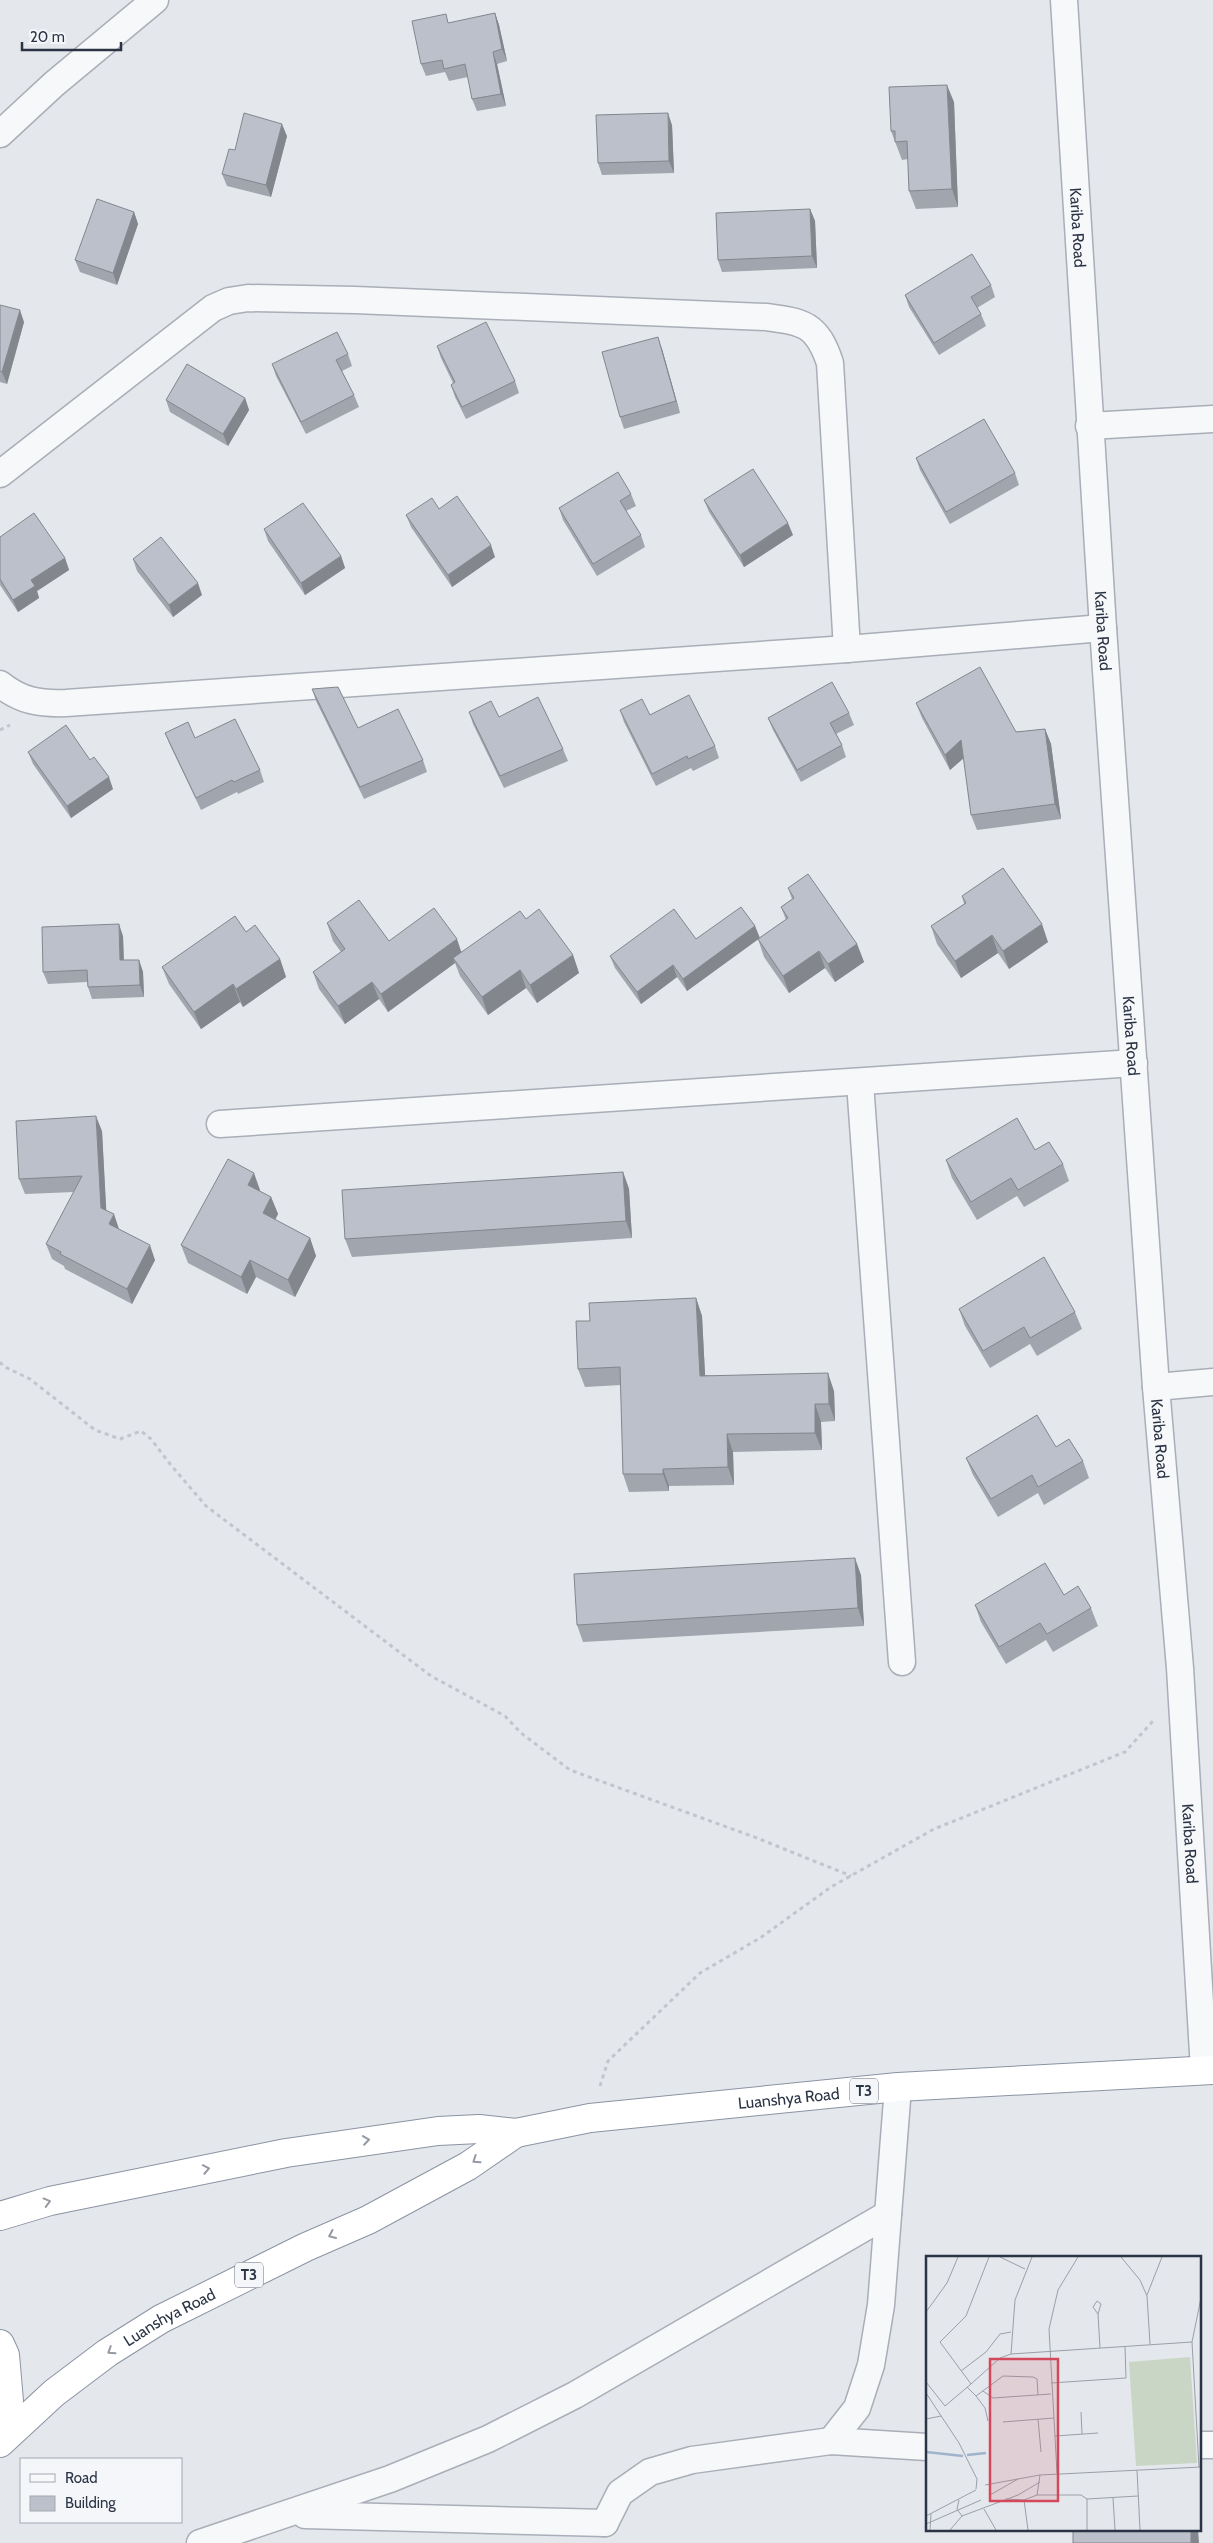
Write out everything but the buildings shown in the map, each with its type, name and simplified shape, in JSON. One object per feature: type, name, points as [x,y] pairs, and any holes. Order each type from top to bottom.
[{"type":"highway","name":"Luanshya Road","points":[[0,2216],[50,2201],[286,2153],[438,2131],[479,2129],[516,2133],[590,2118],[898,2087],[1208,2070]]},
{"type":"highway","name":"Luanshya Road","points":[[0,2444],[54,2393],[107,2353],[160,2319],[306,2247],[368,2220],[468,2166],[516,2133]]},
{"type":"highway","points":[[0,2344],[5,2355],[9,2401],[0,2436]]},
{"type":"street","points":[[0,134],[54,84],[154,0]]},
{"type":"street","name":"Kariba Road","points":[[1064,0],[1103,628],[1156,1386],[1180,1668],[1208,2070]]},
{"type":"street","points":[[0,474],[213,308],[230,301],[248,298],[355,300],[766,317],[790,320],[809,327],[823,343],[830,363],[847,649]]},
{"type":"street","points":[[1089,426],[1213,419]]},
{"type":"street","points":[[0,684],[25,700],[44,704],[66,703],[847,649],[1103,628]]},
{"type":"street","points":[[220,1124],[860,1083],[1134,1063]]},
{"type":"street","points":[[860,1083],[902,1662]]},
{"type":"street","points":[[1156,1386],[1213,1382]]},
{"type":"street","points":[[831,2441],[857,2408],[871,2365],[881,2305],[898,2087]]},
{"type":"street","points":[[200,2543],[288,2515],[390,2479],[497,2434],[575,2395],[888,2214]]},
{"type":"street","points":[[288,2515],[606,2533],[620,2493],[650,2472],[692,2460],[831,2441],[926,2447]]},
{"type":"street","points":[[1200,2445],[1213,2445]]},
{"type":"path","points":[[0,1362],[3,1366],[30,1379],[95,1430],[120,1439],[141,1431],[151,1439],[206,1506],[431,1676],[505,1716],[521,1732],[570,1770],[757,1838],[851,1876]]},
{"type":"path","points":[[590,2118],[608,2061],[700,1973],[760,1938],[831,1887],[934,1829],[1125,1752],[1154,1720]]}]
